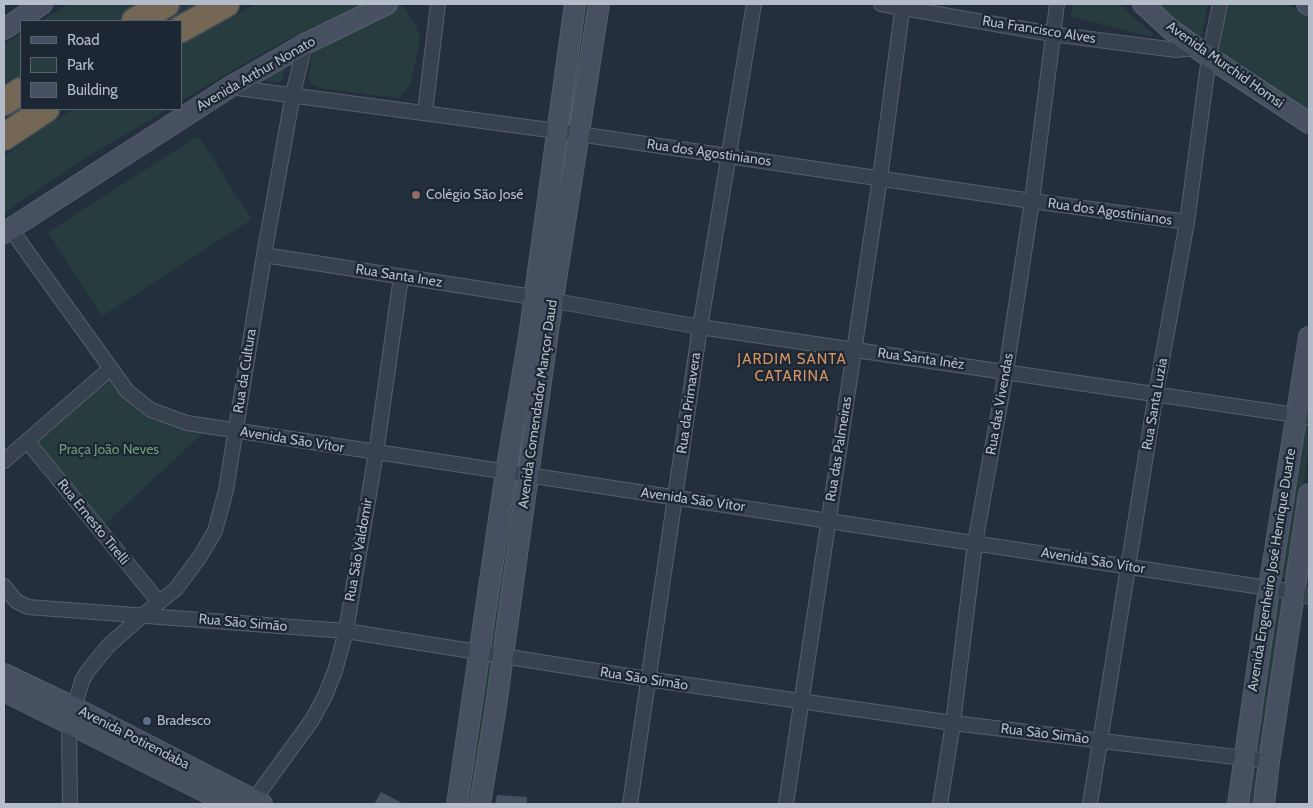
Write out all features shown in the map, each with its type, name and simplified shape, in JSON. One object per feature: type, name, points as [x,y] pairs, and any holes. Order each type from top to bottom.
[{"type":"highway","points":[[137,20],[166,4]]},
{"type":"highway","points":[[182,28],[226,4]]},
{"type":"highway","points":[[4,102],[20,92]]},
{"type":"highway","points":[[4,137],[44,110]]},
{"type":"street","points":[[4,29],[42,4]]},
{"type":"street","name":"Avenida Arthur Nonato","points":[[7,231],[230,87],[305,44],[387,4]]},
{"type":"street","points":[[425,112],[438,4]]},
{"type":"street","name":"Avenida Comendador Mançor Daud","points":[[480,804],[528,476],[557,131],[575,4]]},
{"type":"street","name":"Avenida Comendador Mançor Daud","points":[[457,804],[506,472],[529,337],[543,299],[579,134],[600,4]]},
{"type":"street","name":"Rua da Primavera","points":[[630,804],[700,327],[754,4]]},
{"type":"street","name":"Rua Francisco Alves","points":[[881,4],[903,5],[1052,34],[1203,53]]},
{"type":"street","name":"Rua das Vivendas","points":[[940,804],[953,723],[975,543],[1006,371],[1032,201],[1057,4]]},
{"type":"street","name":"Avenida Murchid Homsi","points":[[1143,4],[1169,28],[1203,53],[1309,123]]},
{"type":"street","name":"Rua Santa Luzia","points":[[1090,804],[1156,393],[1187,222],[1203,53],[1220,4]]},
{"type":"street","name":"Rua das Palmeiras","points":[[786,804],[880,178],[903,5]]},
{"type":"street","name":"Rua da Cultura","points":[[70,804],[71,715],[82,681],[108,646],[176,589],[201,555],[215,531],[226,490],[264,255],[305,44]]},
{"type":"street","name":"Rua dos Agostinianos","points":[[230,87],[425,112],[1187,222]]},
{"type":"street","name":"Avenida São Vítor","points":[[7,231],[127,391],[151,410],[187,423],[1269,588],[1302,595]]},
{"type":"street","name":"Rua Santa Inez","points":[[264,255],[543,299]]},
{"type":"street","name":"Rua São Valdomir","points":[[255,803],[312,720],[325,696],[335,671],[346,632],[376,453],[401,277]]},
{"type":"street","name":"Rua Santa Inêz","points":[[543,299],[700,327],[1302,416]]},
{"type":"street","name":"Avenida Engenheiro José Henrique Duarte","points":[[1238,804],[1269,588],[1302,416],[1309,337]]},
{"type":"street","points":[[4,461],[111,368]]},
{"type":"street","name":"Rua Ernesto Tirelli","points":[[27,441],[159,602]]},
{"type":"street","name":"Avenida Engenheiro José Henrique Duarte","points":[[1264,804],[1269,761],[1302,595],[1309,494]]},
{"type":"street","name":"Rua São Simão","points":[[4,586],[19,603],[28,607],[346,632],[647,680],[953,723],[1269,761]]},
{"type":"street","name":"Avenida Potirendaba","points":[[4,674],[71,715],[230,804]]},
{"type":"street","name":"Avenida Potirendaba","points":[[4,691],[71,715],[255,803]]},
{"type":"green space","points":[[69,4],[146,4],[120,20],[43,20]]},
{"type":"green space","points":[[179,4],[211,4],[182,20],[150,20]]},
{"type":"green space","points":[[256,4],[362,4],[273,47],[182,100],[182,43]]},
{"type":"green space","points":[[396,4],[404,7],[417,27],[420,41],[410,85],[398,98],[320,88],[311,84],[308,76],[314,47]]},
{"type":"green space","points":[[582,4],[596,4],[572,122],[568,121]]},
{"type":"green space","points":[[1074,4],[1119,4],[1153,34],[1152,37],[1071,16]]},
{"type":"green space","points":[[1152,4],[1208,4],[1201,39]]},
{"type":"green space","points":[[1225,4],[1287,4],[1309,18],[1309,114],[1216,53]]},
{"type":"green space","points":[[20,34],[20,82],[4,93],[4,44]]},
{"type":"green space","points":[[283,65],[285,70],[281,82],[260,81]]},
{"type":"green space","points":[[72,110],[166,110],[85,158],[4,213],[4,156]]},
{"type":"green space","points":[[198,136],[252,219],[102,316],[48,232]]},
{"type":"green space","name":"Praça João Neves","points":[[110,376],[121,393],[153,420],[202,434],[104,525],[34,441]]},
{"type":"green space","points":[[1304,423],[1309,423],[1309,445],[1291,575],[1285,579],[1280,578]]},
{"type":"green space","points":[[511,487],[518,487],[495,645],[491,646],[487,645]]},
{"type":"green space","points":[[1283,598],[1288,600],[1264,753],[1254,754],[1276,599]]},
{"type":"green space","points":[[491,659],[494,663],[472,799],[467,800],[481,664]]},
{"type":"green space","points":[[1253,770],[1260,775],[1256,804],[1244,804],[1249,772]]},
{"type":"building","points":[[381,792],[404,804],[374,804]]},
{"type":"building","points":[[497,795],[527,797],[527,804],[495,804]]},
{"type":"place","name":"Colégio São José","points":[[416,195]]},
{"type":"place","name":"Bradesco","points":[[147,721]]},
{"type":"district","name":"JARDIM SANTA CATARINA","points":[[792,368]]}]
